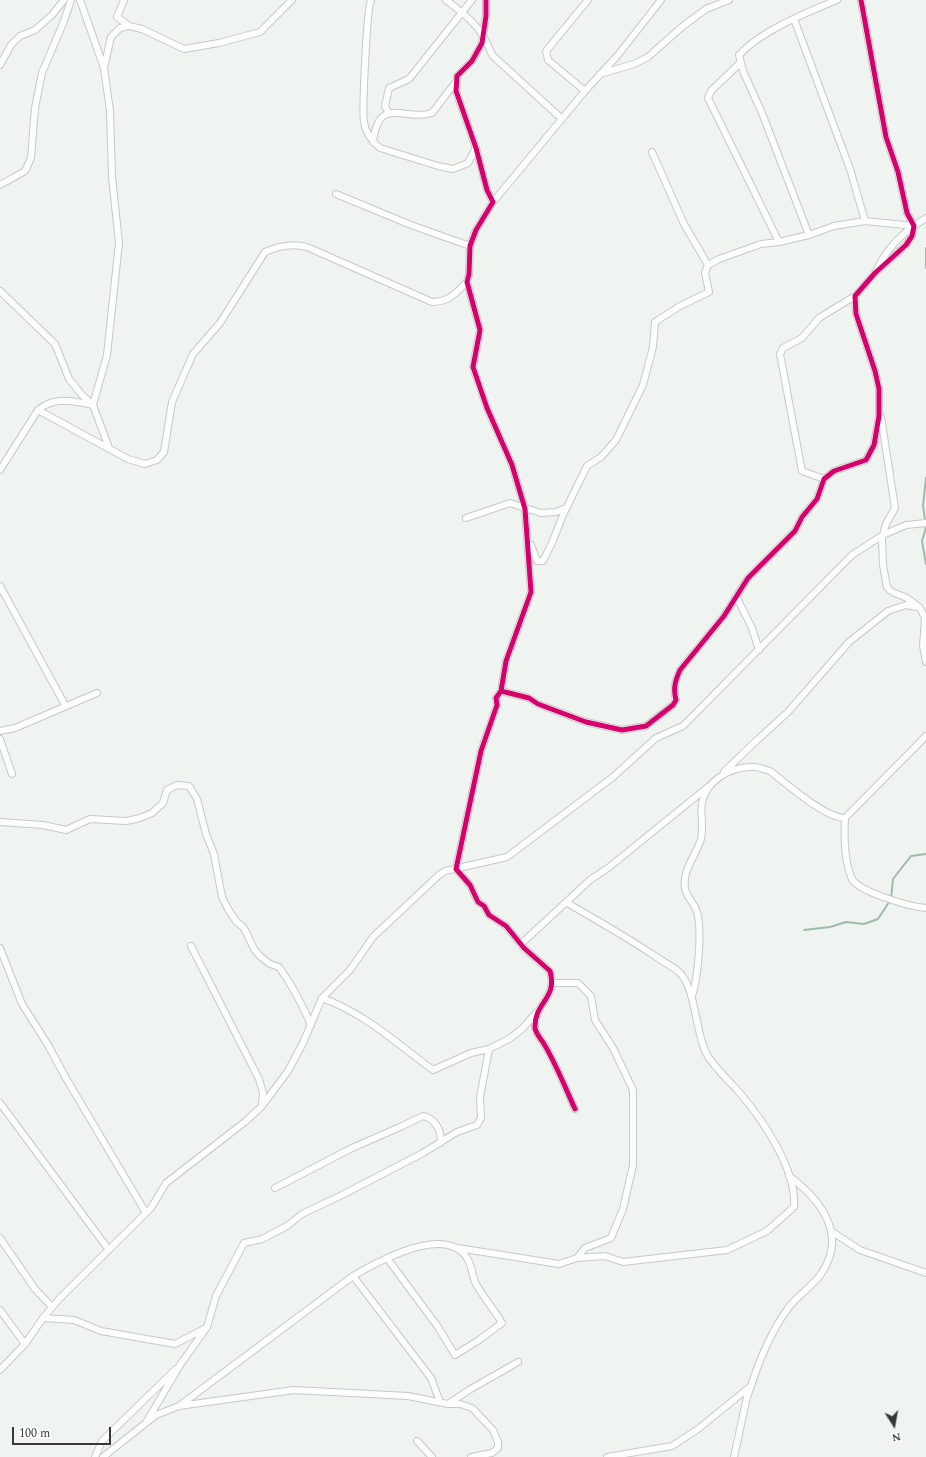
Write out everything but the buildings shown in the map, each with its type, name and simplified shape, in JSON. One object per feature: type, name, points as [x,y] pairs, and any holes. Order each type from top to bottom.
[{"type":"street","points":[[0,65],[11,45],[20,36],[35,30],[52,15],[64,0]]},
{"type":"street","points":[[0,186],[26,171],[31,158],[35,108],[42,73],[64,21],[71,0]]},
{"type":"street","points":[[80,0],[104,68],[110,111],[112,177],[119,243],[107,355],[93,405]]},
{"type":"street","points":[[124,0],[117,17],[129,26],[142,29],[184,49],[219,43],[260,32],[292,0]]},
{"type":"street","points":[[371,0],[365,70],[364,123],[373,142],[380,148],[438,166],[453,169],[468,163],[476,148]]},
{"type":"street","points":[[446,0],[463,13],[484,36]]},
{"type":"street","points":[[388,112],[385,106],[389,88],[410,78],[472,0]]},
{"type":"street","points":[[486,0],[484,36],[487,47],[493,56],[562,119]]},
{"type":"street","points":[[585,91],[548,60],[546,51],[588,0]]},
{"type":"street","points":[[456,870],[481,751],[496,705],[496,698],[501,691],[506,661],[531,592],[525,509],[512,465],[487,408],[474,367],[480,330],[467,282],[469,274],[470,246],[476,230],[493,202],[585,91],[618,55],[661,0]]},
{"type":"street","points":[[599,75],[634,64],[648,57],[683,26],[706,9],[729,0]]},
{"type":"street","points":[[808,235],[740,63],[739,55],[748,46],[794,19],[837,0]]},
{"type":"street","points":[[824,479],[802,471],[780,354],[783,348],[802,338],[819,318],[855,296],[875,273],[906,245],[912,236],[914,226],[907,213],[898,172],[886,137],[861,0]]},
{"type":"street","points":[[794,19],[850,169],[865,221]]},
{"type":"street","points":[[104,68],[111,37],[120,28],[129,26]]},
{"type":"street","points":[[388,112],[414,115],[432,113],[455,83],[457,76],[472,61],[484,36]]},
{"type":"street","points":[[740,63],[711,92],[708,98],[779,242]]},
{"type":"street","points":[[455,83],[456,90],[476,148],[487,190],[493,202]]},
{"type":"street","points":[[373,142],[374,132],[380,120],[388,112]]},
{"type":"street","points":[[652,152],[684,224],[708,265]]},
{"type":"street","points":[[336,194],[411,225],[470,246]]},
{"type":"street","points":[[875,273],[879,263],[905,232],[926,218]]},
{"type":"street","points":[[528,538],[537,561],[543,561],[566,508],[587,466],[600,457],[616,440],[643,385],[653,347],[655,322],[680,306],[709,292],[705,273],[708,265],[719,259],[761,244],[779,242],[808,235],[834,226],[865,221],[914,226]]},
{"type":"street","points":[[38,410],[128,458],[145,464],[157,460],[164,452],[172,402],[193,354],[220,323],[265,252],[274,248],[287,245],[307,247],[432,302],[442,302],[452,297],[467,282]]},
{"type":"street","points":[[0,290],[55,344],[69,379],[82,395],[93,405],[109,448]]},
{"type":"street","points":[[501,691],[529,698],[547,708],[599,726],[610,726],[622,730],[646,726],[673,705],[676,700],[673,691],[675,679],[680,670],[724,616],[748,578],[796,532],[802,517],[817,499],[824,479],[834,471],[866,460],[874,445],[879,414],[879,388],[875,371],[856,314],[855,296]]},
{"type":"street","points":[[0,470],[38,410],[44,405],[56,401],[93,405]]},
{"type":"street","points":[[879,414],[882,418],[883,434],[895,508],[886,524],[883,535],[883,565],[887,587],[892,592],[907,598],[920,608],[925,618],[923,646],[926,662]]},
{"type":"street","points":[[466,518],[510,503],[541,513],[556,512],[566,508]]},
{"type":"street","points":[[0,1370],[25,1344],[52,1307],[151,1208],[166,1183],[246,1121],[262,1106],[288,1071],[311,1025],[322,998],[350,970],[373,937],[439,875],[445,871],[456,870],[507,857],[613,777],[656,738],[683,726],[852,555],[883,535],[906,525],[926,523]]},
{"type":"street","points":[[0,586],[65,706]]},
{"type":"street","points":[[736,596],[752,628],[759,650]]},
{"type":"street","points":[[521,944],[590,880],[608,868],[712,784],[788,712],[855,637],[888,611],[906,605],[920,608]]},
{"type":"street","points":[[0,731],[15,728],[97,693]]},
{"type":"street","points":[[926,736],[845,818],[844,839],[853,880],[860,886],[906,905],[926,908]]},
{"type":"street","points":[[0,739],[12,774]]},
{"type":"street","points":[[724,772],[749,766],[770,772],[826,812],[837,818],[845,818]]},
{"type":"street","points":[[692,996],[698,966],[699,926],[696,908],[685,888],[687,869],[701,838],[702,802],[712,784]]},
{"type":"street","points":[[0,822],[43,826],[66,830],[90,819],[126,820],[140,818],[152,813],[163,803],[167,790],[177,786],[189,786],[198,799],[206,834],[214,854],[222,897],[228,909],[236,921],[244,928],[254,949],[261,957],[270,964],[279,967],[301,1000],[311,1025]]},
{"type":"street","points":[[322,998],[345,1006],[366,1019],[433,1070],[471,1053],[489,1049],[514,1036],[531,1020],[548,997],[552,983],[550,971],[521,944],[506,926],[489,915],[484,906],[478,902],[470,885],[456,870]]},
{"type":"street","points":[[456,1248],[559,1264],[577,1258],[605,1256],[623,1262],[727,1250],[766,1231],[794,1207],[795,1196],[776,1142],[765,1124],[706,1053],[696,1022],[692,996],[680,973],[613,928],[567,902]]},
{"type":"street","points":[[191,946],[259,1079],[263,1093],[262,1106]]},
{"type":"street","points":[[0,948],[22,1004],[48,1045],[67,1080],[146,1213]]},
{"type":"street","points":[[552,983],[578,983],[586,988],[593,1001],[595,1020],[613,1048],[633,1090],[634,1165],[621,1215],[611,1238],[584,1248],[577,1258]]},
{"type":"street","points":[[537,1012],[535,1030],[554,1063],[575,1108]]},
{"type":"street","points":[[103,1457],[138,1431],[147,1421],[180,1365],[207,1328],[216,1296],[244,1243],[262,1239],[287,1226],[302,1214],[398,1166],[457,1132],[478,1125],[481,1118],[480,1097],[489,1049]]},
{"type":"street","points":[[0,1103],[109,1250]]},
{"type":"street","points":[[275,1188],[352,1148],[423,1116],[428,1117],[435,1123],[441,1138],[440,1143]]},
{"type":"street","points":[[734,1457],[747,1396],[763,1352],[790,1306],[812,1285],[828,1261],[832,1248],[831,1231],[825,1213],[807,1190],[789,1176]]},
{"type":"street","points":[[831,1231],[860,1250],[926,1273]]},
{"type":"street","points":[[0,1238],[35,1289],[52,1307]]},
{"type":"street","points":[[179,1406],[353,1276],[387,1258],[436,1244],[448,1244],[456,1248],[467,1258],[478,1287],[502,1323],[455,1355],[438,1327],[387,1258]]},
{"type":"street","points":[[353,1276],[430,1378],[440,1402]]},
{"type":"street","points":[[0,1310],[25,1344]]},
{"type":"street","points":[[43,1318],[74,1320],[101,1331],[175,1344],[207,1328]]},
{"type":"street","points":[[448,1404],[468,1390],[518,1362]]},
{"type":"street","points":[[95,1457],[102,1441],[180,1365]]},
{"type":"street","points":[[607,1457],[672,1446],[698,1429],[751,1386]]},
{"type":"street","points":[[147,1421],[156,1415],[179,1406],[294,1390],[408,1396],[448,1404],[460,1404],[472,1408],[493,1430],[498,1442],[498,1448],[492,1453],[471,1457]]},
{"type":"street","points":[[417,1441],[432,1457]]},
{"type":"waterway","points":[[926,248],[926,268]]},
{"type":"waterway","points":[[926,478],[923,506],[926,526]]},
{"type":"waterway","points":[[926,527],[922,541],[926,564]]},
{"type":"waterway","points":[[804,930],[830,927],[846,922],[864,924],[878,919],[891,899],[893,879],[911,856],[926,854]]},
{"type":"cycle path","points":[[486,0],[486,16],[482,43],[472,61],[457,76],[456,91],[476,148],[487,190],[493,202],[476,230],[470,246],[469,274],[467,282],[480,330],[473,367],[487,408],[512,465],[525,509],[531,592],[506,661],[501,691],[496,698],[497,705],[481,751],[456,869],[470,885],[478,902],[484,906],[489,915],[506,926],[524,948],[550,971],[552,980],[551,988],[538,1012],[535,1028],[575,1109]]},
{"type":"cycle path","points":[[501,691],[529,698],[538,704],[586,722],[622,730],[646,726],[673,705],[676,700],[675,685],[680,670],[724,616],[748,578],[795,531],[802,517],[817,499],[824,479],[834,471],[866,460],[874,445],[879,416],[879,389],[875,371],[856,314],[855,296],[875,273],[906,245],[912,236],[914,226],[907,213],[898,172],[886,137],[861,0]]}]
